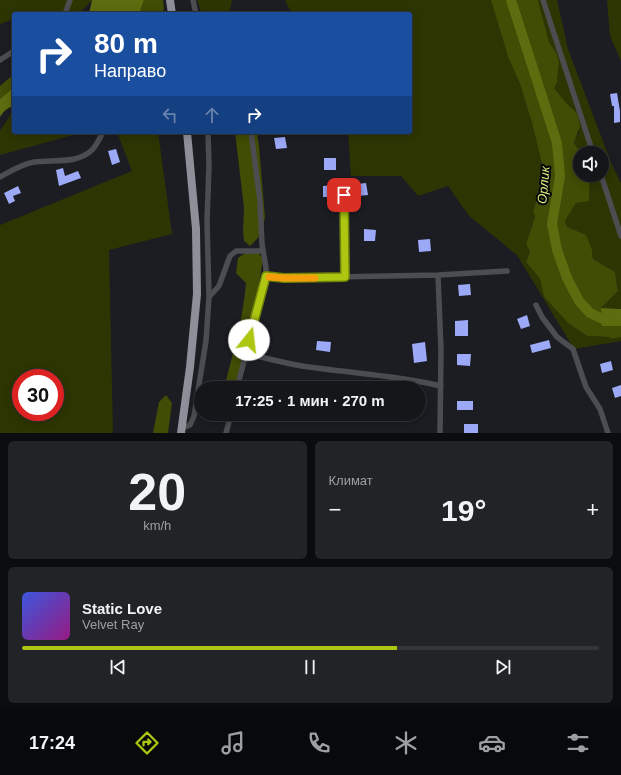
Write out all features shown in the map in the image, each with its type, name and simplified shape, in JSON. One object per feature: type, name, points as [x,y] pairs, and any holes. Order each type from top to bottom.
[{"type":"highway","points":[[170,0],[172,12]]},
{"type":"highway","points":[[181,430],[197,294],[196,229],[187,134]]},
{"type":"street","points":[[66,12],[70,0]]},
{"type":"street","points":[[193,0],[196,12]]},
{"type":"street","points":[[543,0],[592,146]]},
{"type":"street","points":[[0,60],[12,52]]},
{"type":"street","points":[[0,177],[16,168],[33,162],[54,160],[64,161],[80,157],[92,150],[102,134]]},
{"type":"street","points":[[181,430],[192,423],[196,409],[206,341],[209,297],[208,134]]},
{"type":"street","points":[[239,381],[266,276],[262,244],[260,201],[251,134]]},
{"type":"street","points":[[344,181],[345,277]]},
{"type":"street","points":[[602,182],[621,236]]},
{"type":"street","points":[[209,297],[219,286],[230,256],[236,251],[263,251]]},
{"type":"street","points":[[266,276],[284,278],[345,277],[438,275],[507,271]]},
{"type":"street","points":[[438,275],[441,350],[440,433]]},
{"type":"street","points":[[536,305],[542,317],[558,337],[573,349],[586,387],[600,409],[608,433]]},
{"type":"street","points":[[245,354],[300,366],[441,386]]},
{"type":"street","points":[[226,433],[229,421]]},
{"type":"shaded area","points":[[0,0],[92,0],[81,12],[12,12],[12,20],[0,24]]},
{"type":"shaded area","points":[[92,0],[144,0],[140,12],[89,12]]},
{"type":"shaded area","points":[[144,0],[163,0],[164,9],[162,12],[140,12]]},
{"type":"shaded area","points":[[197,0],[232,0],[230,12],[201,12]]},
{"type":"shaded area","points":[[285,0],[491,0],[508,57],[520,84],[532,123],[542,164],[538,196],[533,211],[535,217],[526,244],[530,252],[526,262],[540,279],[544,297],[568,323],[587,336],[609,337],[612,339],[621,337],[621,341],[574,349],[517,255],[469,216],[448,186],[418,196],[401,176],[351,176],[348,134],[412,134],[412,12],[291,12]]},
{"type":"shaded area","points":[[491,0],[538,0],[549,42],[557,54],[559,62],[557,83],[554,88],[567,104],[577,113],[580,126],[574,143],[576,146],[573,146],[573,182],[590,182],[589,201],[576,203],[565,221],[567,227],[586,235],[592,250],[593,259],[615,272],[618,291],[601,308],[602,326],[621,326],[621,337],[611,339],[609,337],[587,336],[568,323],[544,297],[540,279],[526,262],[530,252],[526,244],[535,217],[533,211],[538,196],[542,164],[532,123],[520,84],[508,57]]},
{"type":"shaded area","points":[[538,0],[557,0],[568,49],[605,146],[576,146],[574,143],[579,132],[577,113],[567,104],[554,88],[557,83],[559,62],[557,54],[549,42]]},
{"type":"shaded area","points":[[607,0],[621,0],[621,61],[610,36]]},
{"type":"shaded area","points":[[12,76],[12,89],[0,99],[0,86]]},
{"type":"shaded area","points":[[12,89],[12,106],[6,110],[0,117],[0,99]]},
{"type":"shaded area","points":[[12,113],[12,134],[77,134],[0,155],[0,131]]},
{"type":"shaded area","points":[[118,134],[158,134],[172,234],[109,250],[113,433],[0,433],[0,225],[132,171]]},
{"type":"shaded area","points":[[235,134],[257,134],[265,218],[258,238],[250,246],[244,241],[244,208]]},
{"type":"shaded area","points":[[609,157],[621,183],[621,309],[601,308],[618,291],[615,272],[593,259],[592,250],[567,227],[565,221],[576,203],[589,200],[590,182],[609,182]]},
{"type":"shaded area","points":[[256,250],[263,259],[251,328],[239,381],[226,381],[245,296],[246,283],[236,273],[238,258],[247,252]]},
{"type":"shaded area","points":[[601,308],[621,309],[621,326],[602,326]]},
{"type":"shaded area","points":[[166,395],[172,403],[168,433],[153,433],[159,402]]},
{"type":"building","points":[[617,93],[620,122],[614,123],[614,106],[612,106],[610,94]]},
{"type":"building","points":[[285,137],[287,148],[276,149],[274,138]]},
{"type":"building","points":[[116,149],[120,162],[112,165],[108,151]]},
{"type":"building","points":[[324,158],[336,158],[336,170],[324,170]]},
{"type":"building","points":[[63,168],[65,176],[78,171],[81,178],[59,186],[56,170]]},
{"type":"building","points":[[366,183],[368,195],[358,196],[357,184]]},
{"type":"building","points":[[334,185],[334,197],[323,197],[323,186]]},
{"type":"building","points":[[18,186],[21,193],[13,196],[15,201],[9,204],[4,193]]},
{"type":"building","points":[[364,229],[376,230],[375,241],[364,241]]},
{"type":"building","points":[[430,239],[431,251],[419,252],[418,240]]},
{"type":"building","points":[[470,284],[471,295],[459,296],[458,285]]},
{"type":"building","points":[[527,315],[530,326],[521,329],[517,319]]},
{"type":"building","points":[[468,320],[468,336],[455,336],[455,321]]},
{"type":"building","points":[[549,340],[551,348],[532,353],[530,345]]},
{"type":"building","points":[[317,341],[331,342],[330,352],[316,350]]},
{"type":"building","points":[[425,342],[427,361],[414,363],[412,344]]},
{"type":"building","points":[[457,354],[471,354],[470,366],[457,365]]},
{"type":"building","points":[[611,361],[613,370],[602,373],[600,364]]},
{"type":"building","points":[[621,385],[621,396],[615,398],[612,388]]},
{"type":"building","points":[[457,401],[473,401],[473,410],[457,410]]},
{"type":"building","points":[[464,424],[478,424],[478,433],[464,433]]},
{"type":"waterway","name":"Орлик","points":[[511,0],[557,143],[560,176],[552,224],[557,250],[567,278],[579,301],[590,313],[605,320],[621,319]]},
{"type":"slow traffic","points":[[269,277],[315,278]]},
{"type":"route","points":[[249,340],[266,276],[284,278],[345,277],[344,195]]}]
